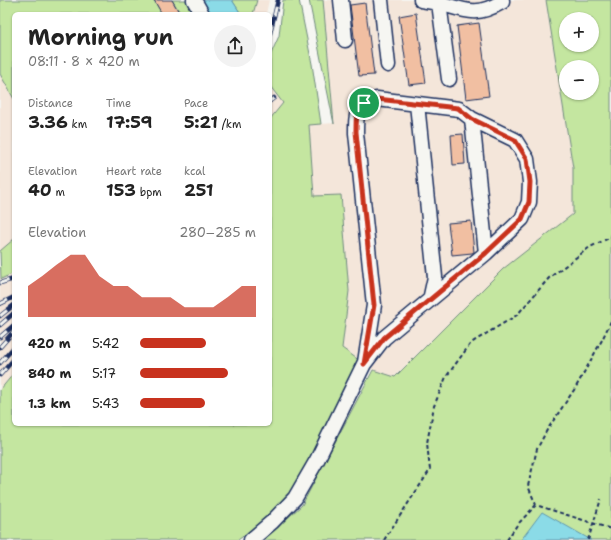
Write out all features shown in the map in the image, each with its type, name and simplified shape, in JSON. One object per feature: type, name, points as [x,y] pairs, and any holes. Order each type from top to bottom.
[{"type":"lane","points":[[194,0],[201,12]]},
{"type":"lane","points":[[341,0],[345,40]]},
{"type":"lane","points":[[381,0],[388,65]]},
{"type":"lane","points":[[421,0],[440,2],[471,12],[489,10],[502,2],[502,0]]},
{"type":"lane","points":[[440,2],[449,79]]},
{"type":"lane","points":[[251,540],[272,522],[295,498],[321,454],[364,364],[384,338],[486,253],[522,219],[529,202],[530,182],[527,159],[515,140],[472,119],[458,108],[377,99],[364,103],[356,115],[356,132],[374,305],[364,364]]},
{"type":"lane","points":[[417,104],[435,277],[430,300]]},
{"type":"lane","points":[[472,119],[486,253]]},
{"type":"path","points":[[384,540],[430,470],[428,443],[434,406],[446,377],[471,343],[517,315],[548,278],[590,247],[611,237]]},
{"type":"path","points":[[611,321],[576,387],[547,430],[538,449],[528,486],[536,505],[611,529]]},
{"type":"path","points":[[588,540],[601,499]]},
{"type":"path","points":[[507,540],[517,524],[536,505]]},
{"type":"shaded area","points":[[0,0],[269,0],[266,12],[12,12],[12,375],[0,390]]},
{"type":"shaded area","points":[[323,0],[546,0],[559,81],[559,100],[562,100],[573,168],[573,214],[503,269],[394,377],[373,370],[342,348],[349,291],[341,195],[314,197],[309,125],[334,123]]},
{"type":"shaded area","points":[[272,89],[283,103],[272,117]]},
{"type":"green space","points":[[0,0],[154,0],[161,12],[12,12],[12,95],[0,74]]},
{"type":"green space","points":[[172,0],[200,0],[207,12],[178,12],[179,11]]},
{"type":"green space","points":[[232,0],[257,0],[254,12],[240,12]]},
{"type":"green space","points":[[283,0],[299,0],[312,64],[321,124],[309,125],[314,196],[341,195],[349,291],[342,348],[360,361],[329,427],[290,493],[258,525],[238,540],[0,540],[0,390],[12,375],[12,426],[272,426],[272,117],[283,103],[272,89],[272,52],[279,36]]},
{"type":"green space","points":[[309,0],[323,0],[334,124]]},
{"type":"green space","points":[[546,0],[611,0],[611,540],[263,540],[302,505],[373,370],[395,377],[503,269],[573,214],[573,168],[562,100],[599,100],[599,60],[559,60],[559,81]]},
{"type":"green space","points":[[12,241],[12,274],[1,279],[0,251]]},
{"type":"water","points":[[200,0],[232,0],[240,12],[207,12]]},
{"type":"water","points":[[542,512],[591,540],[521,540]]},
{"type":"building","points":[[154,0],[172,0],[179,12],[161,12]]},
{"type":"building","points":[[365,3],[374,75],[359,76],[350,5]]},
{"type":"building","points":[[416,13],[426,83],[409,85],[399,16]]},
{"type":"building","points":[[479,23],[489,96],[466,99],[457,26]]},
{"type":"building","points":[[463,134],[465,164],[453,165],[451,135]]},
{"type":"building","points":[[471,221],[474,252],[452,255],[448,223]]},
{"type":"railway","points":[[272,25],[278,0]]},
{"type":"railway","points":[[0,283],[12,280]]},
{"type":"railway","points":[[0,304],[12,298]]},
{"type":"railway","points":[[0,316],[12,307]]},
{"type":"railway","points":[[0,325],[12,315]]},
{"type":"railway","points":[[0,337],[12,327]]},
{"type":"railway","points":[[0,347],[12,333]]},
{"type":"railway","points":[[0,363],[12,349]]},
{"type":"railway","points":[[0,375],[12,361]]},
{"type":"route","points":[[377,99],[458,108],[472,119],[515,140],[527,159],[530,182],[529,202],[522,219],[486,253],[384,338],[364,364],[374,305],[356,132],[356,115],[364,103],[377,99]]}]
